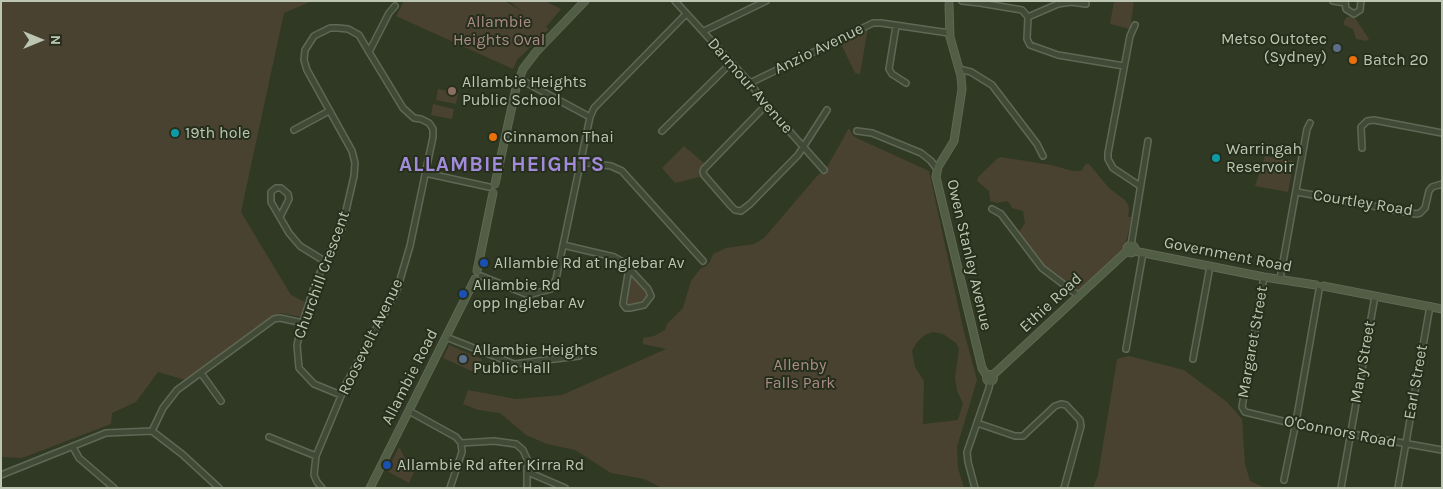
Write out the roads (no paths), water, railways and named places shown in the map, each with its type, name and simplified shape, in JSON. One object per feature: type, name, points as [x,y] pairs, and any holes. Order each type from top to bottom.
[{"type":"street","name":"Allambie Road","points":[[370,488],[478,276],[493,188],[522,69],[585,1]]},
{"type":"street","name":"Darmour Avenue","points":[[675,1],[750,83],[766,105],[824,170]]},
{"type":"street","points":[[704,31],[766,1]]},
{"type":"street","points":[[962,1],[980,2],[1022,10],[1028,17],[1027,39],[1030,45],[1058,55],[1124,66]]},
{"type":"street","points":[[1332,1],[1345,2],[1348,12],[1354,14],[1360,10],[1361,1]]},
{"type":"street","points":[[937,169],[955,138],[962,89],[959,69],[949,33],[950,2]]},
{"type":"street","points":[[1028,17],[1058,4],[1071,2],[1086,4]]},
{"type":"street","points":[[369,52],[389,13],[395,6]]},
{"type":"street","points":[[478,276],[526,294],[551,289],[555,285],[590,117],[594,108],[686,14]]},
{"type":"street","name":"Anzio Avenue","points":[[750,83],[873,23],[881,22],[896,26],[949,33]]},
{"type":"street","points":[[896,26],[889,69],[892,74],[906,83]]},
{"type":"street","points":[[1135,26],[1130,36],[1111,132],[1108,159],[1117,172],[1140,186]]},
{"type":"street","name":"Churchill Crescent","points":[[341,395],[314,384],[299,368],[297,346],[316,281],[342,228],[354,176],[355,163],[352,151],[304,60],[305,50],[314,36],[330,28],[348,29],[359,35],[369,52]]},
{"type":"street","name":"Roosevelt Avenue","points":[[322,488],[314,474],[316,456],[341,395],[397,290],[410,246],[433,130],[430,124],[421,119],[414,118],[403,108],[369,52]]},
{"type":"street","points":[[662,131],[731,63]]},
{"type":"street","points":[[959,69],[971,72],[992,85],[1037,144],[1043,156]]},
{"type":"street","points":[[518,81],[525,82],[590,117]]},
{"type":"street","points":[[766,105],[704,169],[704,175],[735,210],[741,211],[750,204],[803,148],[827,110]]},
{"type":"street","points":[[294,130],[330,111]]},
{"type":"street","points":[[1362,148],[1362,127],[1367,121],[1374,120],[1442,133]]},
{"type":"street","points":[[1280,279],[1307,129],[1310,123]]},
{"type":"street","name":"Owen Stanley Avenue","points":[[857,131],[868,132],[920,154],[931,161],[937,169],[936,177],[979,356],[983,371],[990,377]]},
{"type":"street","points":[[1131,249],[1148,141]]},
{"type":"street","points":[[581,162],[611,166],[622,171],[703,261]]},
{"type":"street","points":[[425,173],[493,188]]},
{"type":"street","name":"Courtley Road","points":[[1297,192],[1416,214],[1425,208],[1429,191],[1432,187],[1442,184]]},
{"type":"street","points":[[280,217],[289,199],[288,194],[281,188],[276,188],[271,192],[270,202],[294,240],[300,246],[326,262]]},
{"type":"street","points":[[992,209],[1001,214],[1042,268],[1078,296]]},
{"type":"street","points":[[563,245],[614,257],[629,268],[648,289],[651,296],[644,305],[626,308],[623,304],[629,268]]},
{"type":"street","name":"Ethie Road","points":[[990,377],[1131,249]]},
{"type":"street","name":"Government Road","points":[[1131,249],[1264,277],[1442,308]]},
{"type":"street","points":[[1126,349],[1143,253]]},
{"type":"street","points":[[1193,359],[1210,266]]},
{"type":"street","name":"Margaret Street","points":[[1242,407],[1264,277]]},
{"type":"street","points":[[1284,480],[1319,287]]},
{"type":"street","name":"Mary Street","points":[[1341,488],[1374,296]]},
{"type":"street","name":"Earl Street","points":[[1398,488],[1430,306]]},
{"type":"street","points":[[152,431],[157,418],[171,396],[274,319],[280,318],[303,323]]},
{"type":"street","points":[[446,337],[514,364],[579,356]]},
{"type":"street","points":[[201,373],[221,401]]},
{"type":"street","points":[[975,488],[967,456],[990,388],[990,377]]},
{"type":"street","points":[[977,423],[1015,436],[1023,436],[1055,406],[1066,405],[1080,420],[1081,426],[1064,488]]},
{"type":"street","name":"O'Connors Road","points":[[1242,407],[1245,412],[1295,424],[1442,450]]},
{"type":"street","points":[[409,411],[456,437],[461,443],[462,452],[450,488]]},
{"type":"street","points":[[1,475],[106,433],[152,431],[182,454],[219,488]]},
{"type":"street","points":[[270,437],[316,456]]},
{"type":"street","points":[[461,443],[494,441],[516,444],[523,450],[527,459],[527,488]]},
{"type":"street","points":[[73,447],[79,458],[114,488]]},
{"type":"street","points":[[528,472],[565,488]]},
{"type":"place","name":"Metso Outotec (Sydney)","points":[[1337,48]]},
{"type":"place","name":"Batch 20","points":[[1353,60]]},
{"type":"place","name":"Allambie Heights Public School","points":[[452,91]]},
{"type":"place","name":"19th hole","points":[[175,133]]},
{"type":"place","name":"Cinnamon Thai","points":[[493,137]]},
{"type":"place","name":"Warringah Reservoir","points":[[1216,158]]},
{"type":"place","name":"Allambie Rd at Inglebar Av","points":[[484,263]]},
{"type":"place","name":"Allambie Rd opp Inglebar Av","points":[[463,294]]},
{"type":"place","name":"Allambie Heights Public Hall","points":[[463,359]]},
{"type":"place","name":"Allambie Rd after Kirra Rd","points":[[387,465]]},
{"type":"district","name":"ALLAMBIE HEIGHTS","points":[[502,165]]},
{"type":"park label","name":"Allambie Heights Oval","points":[[499,31]]},
{"type":"park label","name":"Allenby Falls Park","points":[[800,374]]}]
